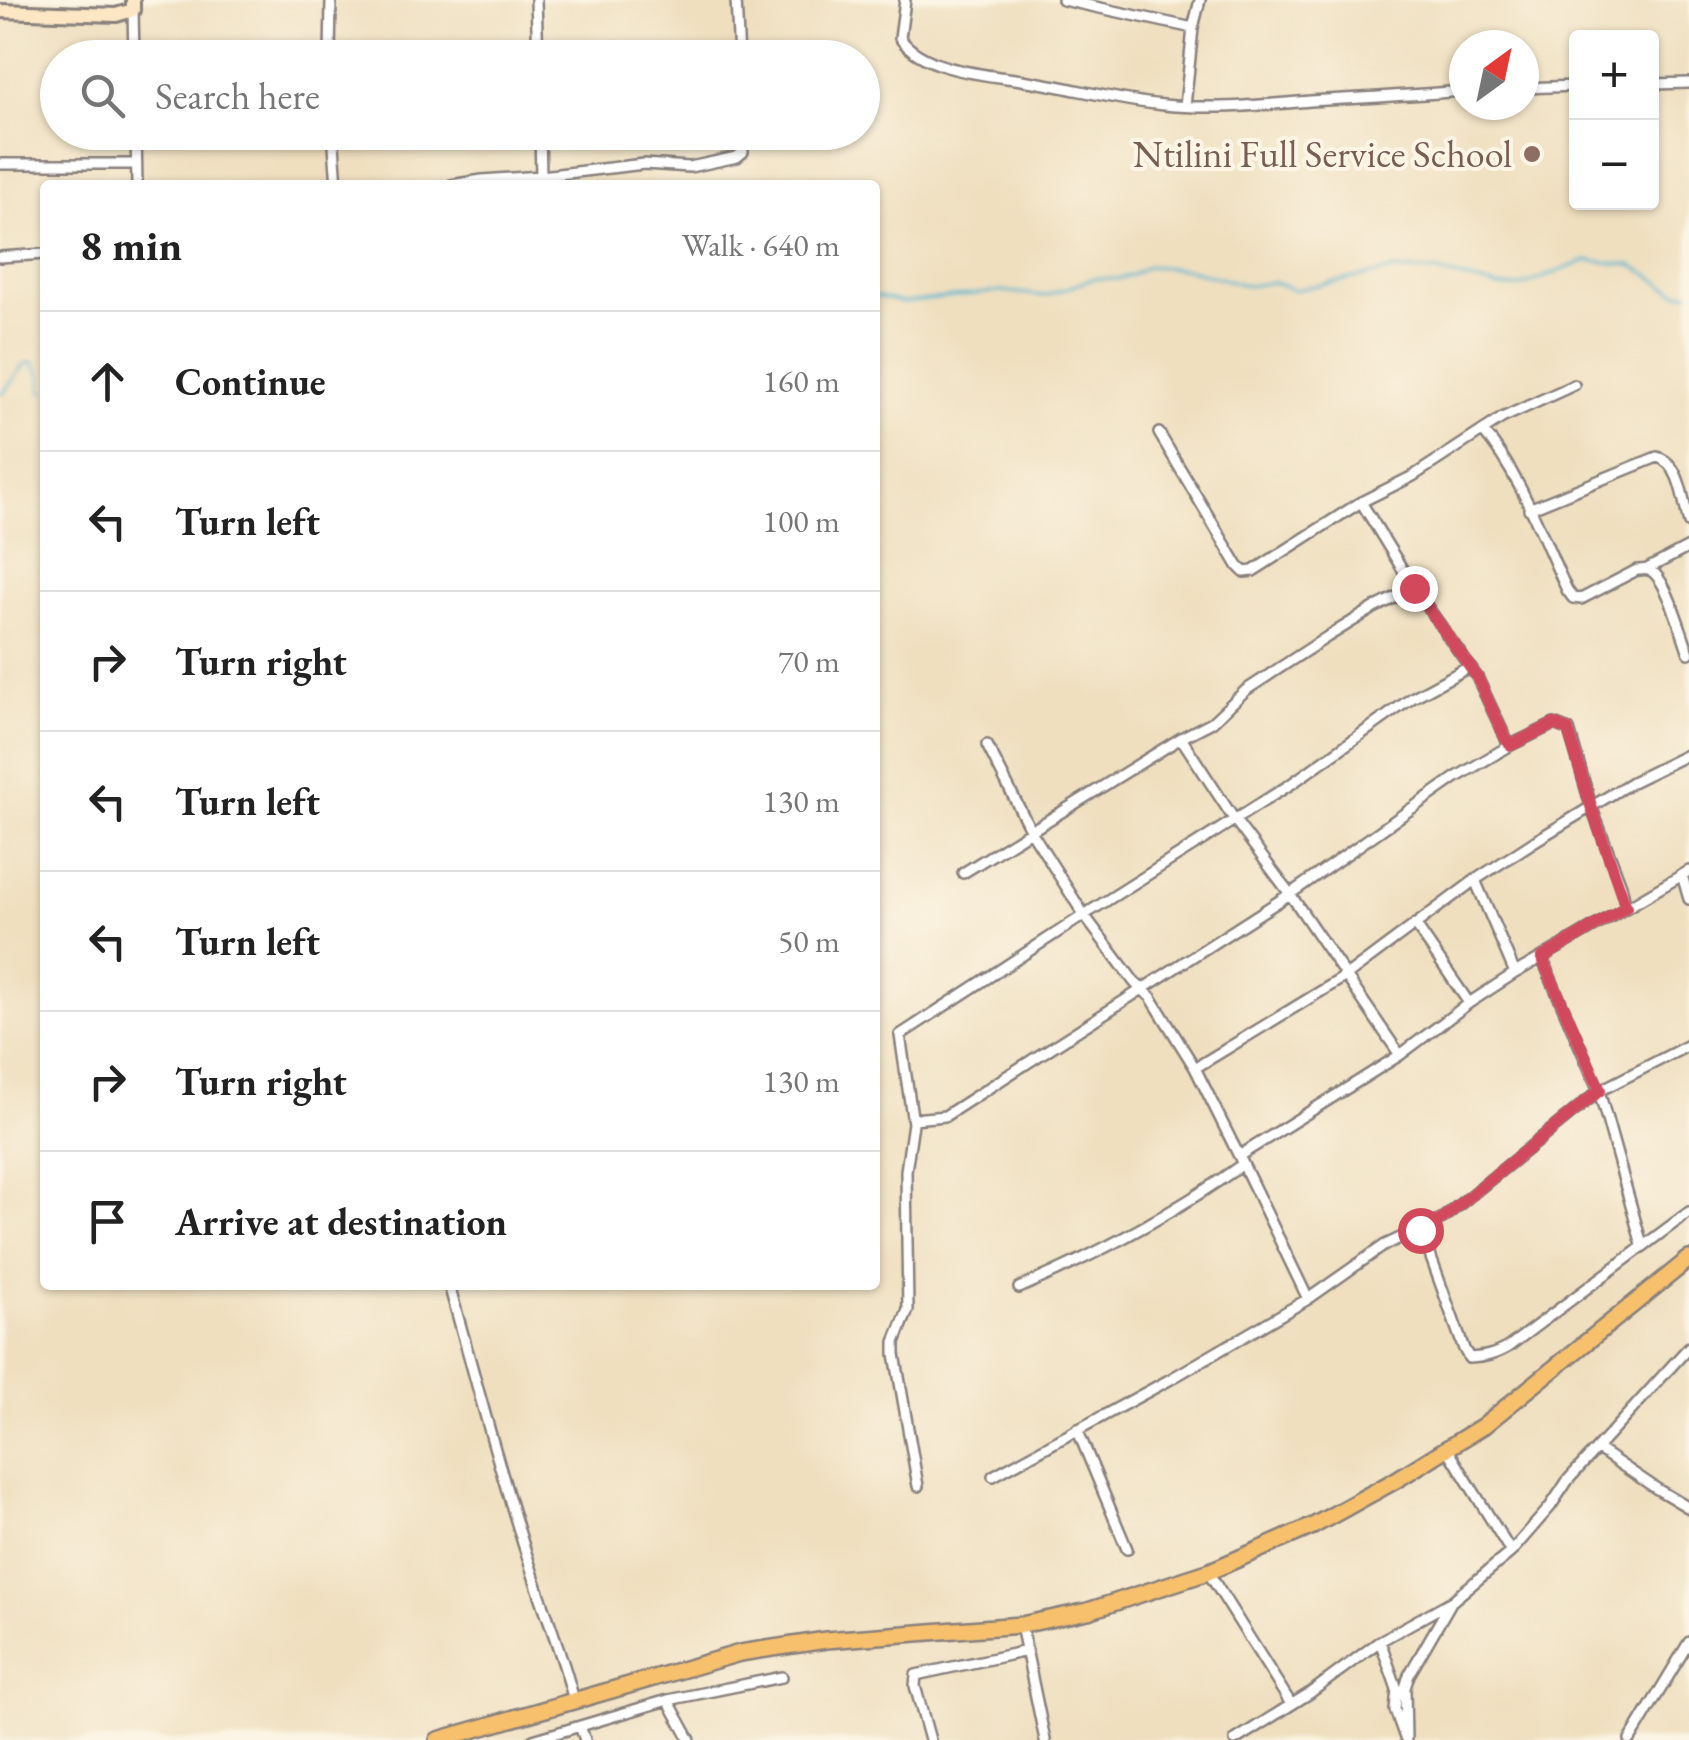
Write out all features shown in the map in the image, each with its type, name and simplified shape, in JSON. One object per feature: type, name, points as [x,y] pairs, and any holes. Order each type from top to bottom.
[{"type":"highway","points":[[438,1740],[740,1653],[826,1640],[1021,1625],[1088,1610],[1208,1572],[1313,1526],[1483,1426],[1689,1259]]},
{"type":"street","points":[[330,40],[331,0]]},
{"type":"street","points":[[536,0],[537,40]]},
{"type":"street","points":[[736,0],[737,40]]},
{"type":"street","points":[[906,0],[900,38],[932,62],[1128,100],[1165,106],[1235,107],[1449,92]]},
{"type":"street","points":[[1063,0],[1193,28]]},
{"type":"street","points":[[1185,106],[1193,28],[1200,0]]},
{"type":"street","points":[[0,11],[116,16],[133,5]]},
{"type":"street","points":[[133,5],[134,40]]},
{"type":"street","points":[[1659,84],[1689,83]]},
{"type":"street","points":[[1539,87],[1569,86]]},
{"type":"street","points":[[136,150],[136,180]]},
{"type":"street","points":[[334,150],[337,180]]},
{"type":"street","points":[[541,150],[542,176]]},
{"type":"street","points":[[482,180],[644,164],[681,168],[737,157],[743,150]]},
{"type":"street","points":[[0,164],[136,164]]},
{"type":"street","points":[[0,257],[40,254]]},
{"type":"street","points":[[1158,434],[1238,566],[1244,572],[1253,572],[1502,418],[1574,385]]},
{"type":"street","points":[[1483,431],[1493,442],[1573,598],[1581,599],[1689,547]]},
{"type":"street","points":[[1529,509],[1657,458],[1665,459],[1673,467],[1689,524]]},
{"type":"street","points":[[1361,502],[1414,588],[1477,677],[1511,745]]},
{"type":"street","points":[[1647,569],[1664,588],[1688,647]]},
{"type":"street","points":[[964,873],[1212,722],[1246,690],[1326,637],[1414,588]]},
{"type":"street","points":[[918,1486],[895,1354],[895,1342],[908,1310],[906,1171],[912,1119],[900,1035],[1290,784],[1396,708],[1468,667]]},
{"type":"street","points":[[912,1119],[945,1116],[1290,894],[1455,778],[1554,724],[1568,730],[1626,907]]},
{"type":"street","points":[[1182,738],[1234,819],[1400,1055]]},
{"type":"street","points":[[987,745],[1030,832],[1084,915],[1131,979],[1151,997],[1194,1068],[1308,1299]]},
{"type":"street","points":[[1194,1068],[1346,976],[1475,880],[1591,806],[1689,754]]},
{"type":"street","points":[[1018,1288],[1081,1262],[1208,1189],[1241,1160],[1400,1055],[1469,1003],[1686,873],[1689,899]]},
{"type":"street","points":[[1475,880],[1515,973]]},
{"type":"street","points":[[1415,924],[1469,1003]]},
{"type":"street","points":[[1542,958],[1600,1090],[1642,1245]]},
{"type":"street","points":[[993,1476],[1308,1299],[1385,1245],[1443,1218],[1600,1090],[1689,1045]]},
{"type":"street","points":[[1420,1230],[1468,1358],[1493,1356],[1508,1347],[1689,1212]]},
{"type":"street","points":[[450,1290],[507,1490],[574,1701]]},
{"type":"street","points":[[1235,1740],[1310,1693],[1380,1640],[1452,1602],[1511,1552],[1568,1480],[1689,1347]]},
{"type":"street","points":[[1078,1430],[1127,1549]]},
{"type":"street","points":[[1448,1448],[1511,1552]]},
{"type":"street","points":[[1598,1449],[1689,1508]]},
{"type":"street","points":[[1208,1572],[1291,1704]]},
{"type":"street","points":[[1401,1689],[1452,1602]]},
{"type":"street","points":[[1021,1625],[1044,1740]]},
{"type":"street","points":[[1380,1640],[1401,1689],[1406,1740]]},
{"type":"street","points":[[1630,1740],[1689,1642]]},
{"type":"street","points":[[930,1740],[915,1686],[916,1675],[1026,1651]]},
{"type":"street","points":[[533,1740],[668,1700],[782,1678]]},
{"type":"street","points":[[668,1700],[690,1740]]},
{"type":"street","points":[[580,1726],[586,1740]]},
{"type":"waterway","points":[[880,297],[903,303],[1002,291],[1045,296],[1095,278],[1132,275],[1148,266],[1187,269],[1248,286],[1273,282],[1294,290],[1395,270],[1438,272],[1498,287],[1520,287],[1587,260],[1631,265],[1664,286],[1680,293],[1689,292]]},
{"type":"waterway","points":[[0,393],[26,363],[34,363],[40,374]]},
{"type":"place","name":"Ntilini Full Service School","points":[[1532,154]]},
{"type":"route","points":[[1414,588],[1477,677],[1511,745],[1554,724],[1568,730],[1626,907],[1542,958],[1600,1090],[1443,1218],[1420,1230]]}]
